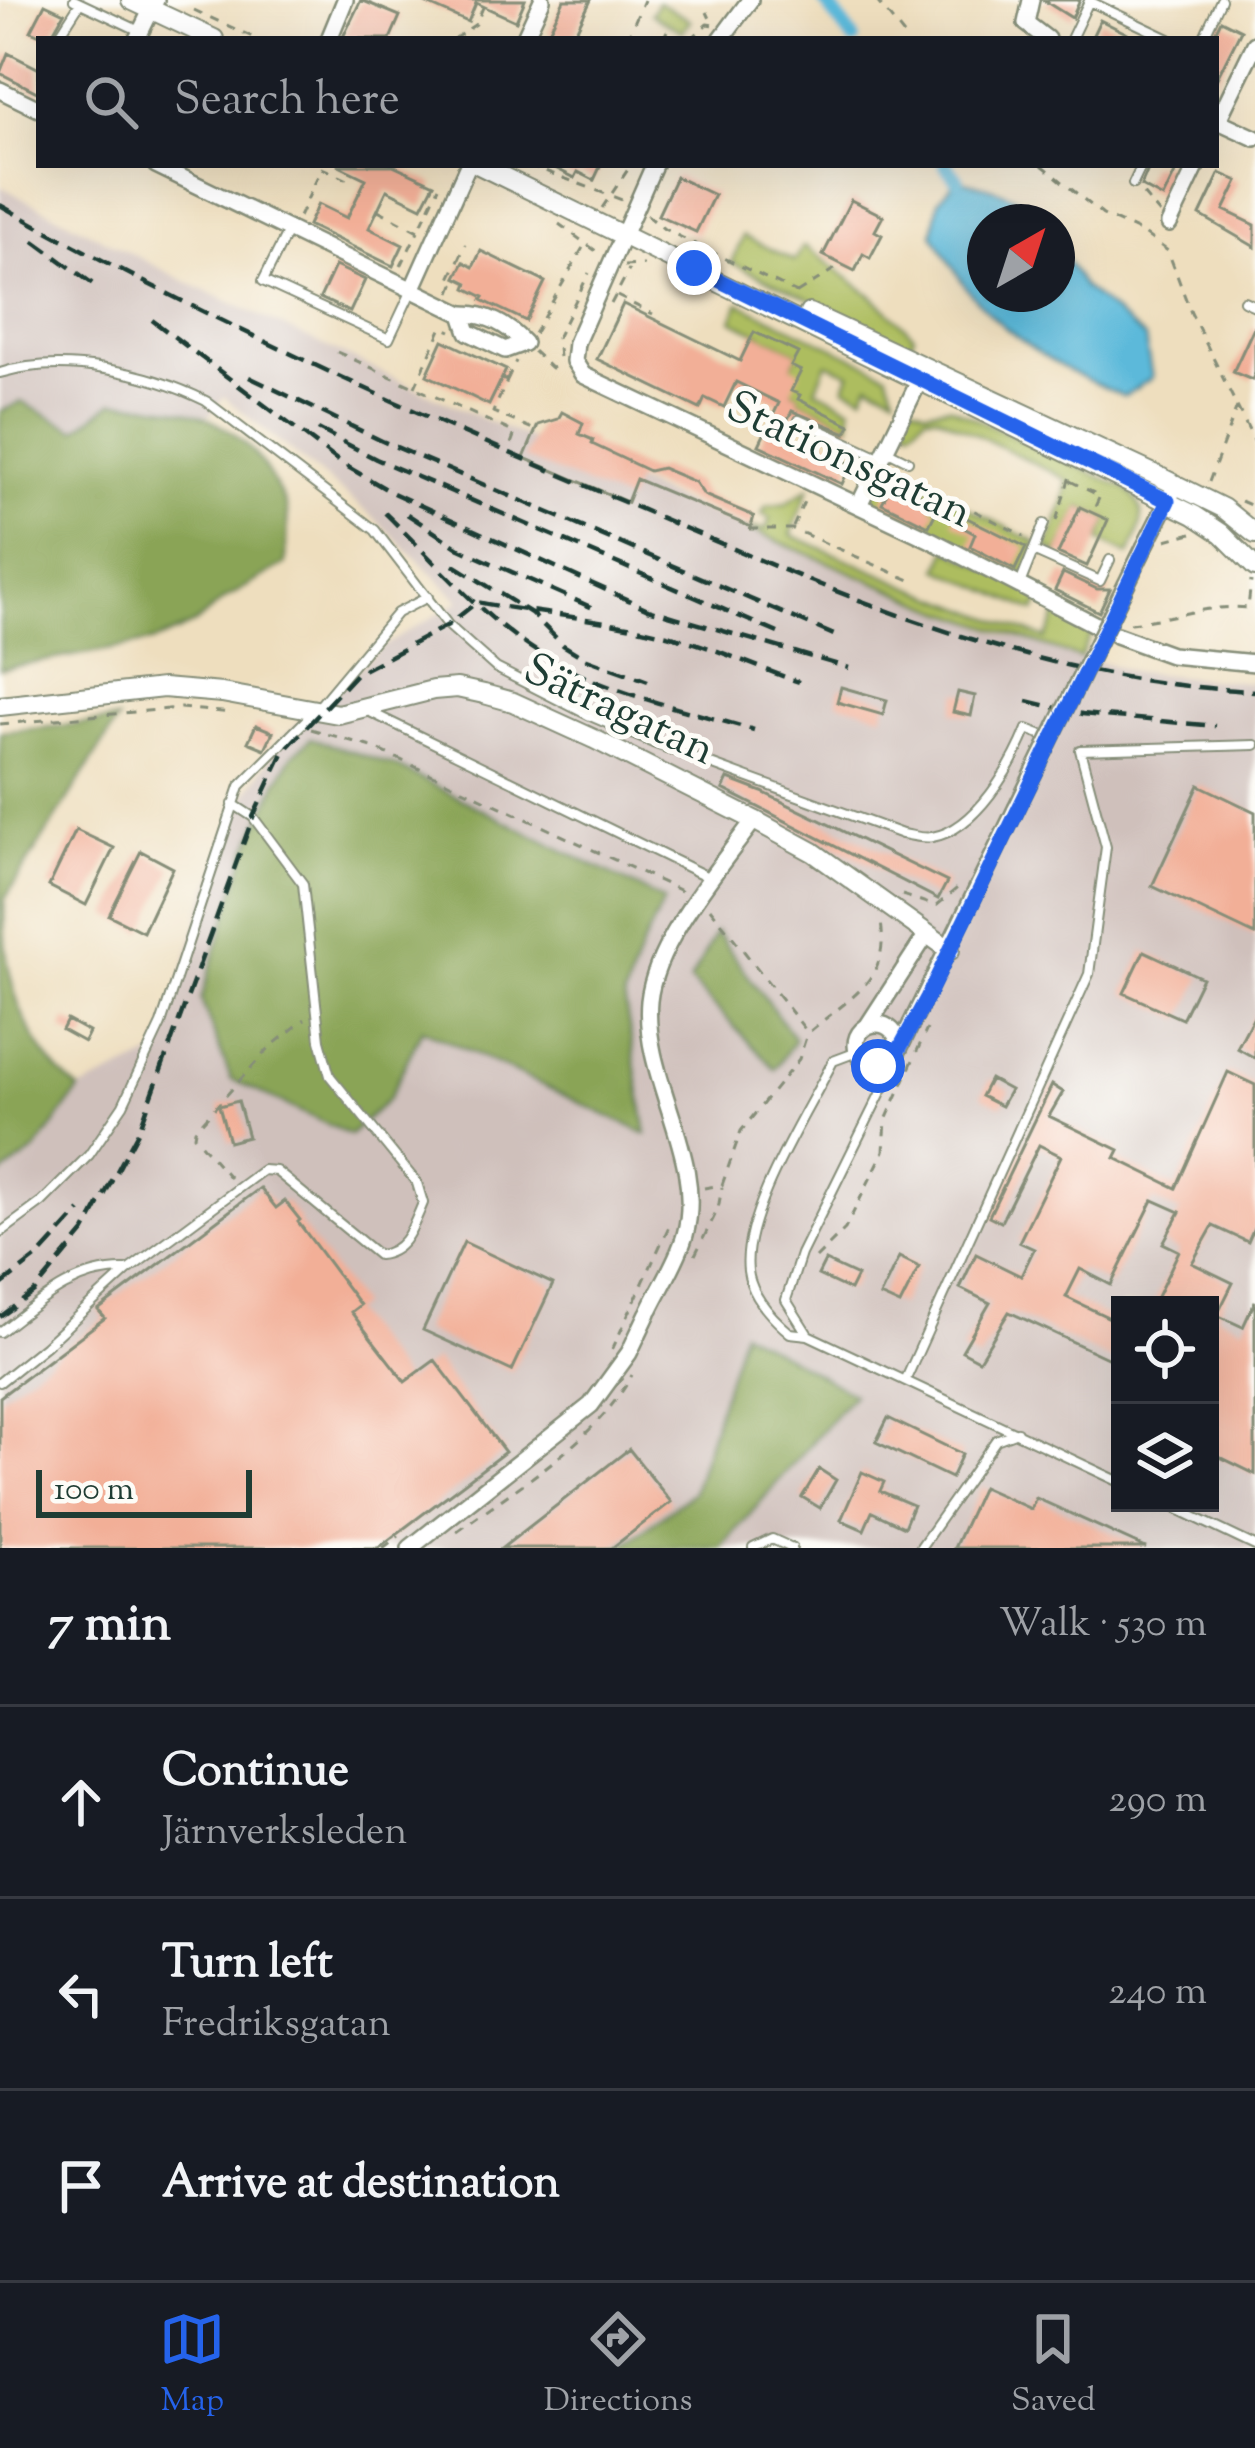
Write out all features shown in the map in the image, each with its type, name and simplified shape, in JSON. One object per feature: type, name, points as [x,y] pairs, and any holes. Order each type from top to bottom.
[{"type":"street","points":[[131,0],[153,5],[209,36]]},
{"type":"street","points":[[330,36],[345,0]]},
{"type":"street","points":[[525,36],[542,0]]},
{"type":"street","points":[[723,36],[750,0]]},
{"type":"street","points":[[1022,31],[1031,0]]},
{"type":"street","points":[[139,35],[153,5]]},
{"type":"street","points":[[1219,118],[1255,44]]},
{"type":"street","points":[[0,90],[36,108]]},
{"type":"street","points":[[1219,123],[1255,138]]},
{"type":"street","points":[[163,168],[407,283],[462,314]]},
{"type":"street","points":[[407,283],[466,168]]},
{"type":"street","points":[[485,168],[1172,493],[1223,508],[1255,533]]},
{"type":"street","points":[[568,363],[621,266],[637,199],[652,168]]},
{"type":"street","points":[[1169,224],[1196,168]]},
{"type":"street","name":"Stationsgatan","points":[[568,363],[592,381],[859,505],[1096,625]]},
{"type":"street","points":[[859,505],[923,373]]},
{"type":"street","points":[[927,934],[856,1040],[865,1063],[890,1062],[898,1051],[1172,493]]},
{"type":"street","points":[[1172,493],[1252,568]]},
{"type":"street","points":[[1116,629],[1171,655],[1255,664]]},
{"type":"street","name":"Sätragatan","points":[[0,706],[164,688],[222,693],[338,714],[433,690],[457,688],[484,694],[594,739],[813,852],[950,950]]},
{"type":"street","points":[[405,1542],[591,1406],[629,1353],[685,1234],[688,1194],[664,1093],[649,998],[666,952],[754,820]]},
{"type":"street","points":[[868,1025],[882,1024],[894,1031],[898,1051]]},
{"type":"lane","points":[[1204,36],[1221,0]]},
{"type":"lane","points":[[1072,36],[1090,1],[1162,36]]},
{"type":"lane","points":[[59,36],[77,2],[139,35]]},
{"type":"lane","points":[[1133,184],[1141,168]]},
{"type":"lane","points":[[292,227],[263,281],[389,338],[407,283]]},
{"type":"lane","points":[[1244,301],[1255,306]]},
{"type":"lane","points":[[0,373],[34,365],[68,365],[185,390],[290,461],[375,530],[448,625],[496,668],[653,743],[902,834],[932,837],[957,827],[1000,783],[1027,729],[1040,734]]},
{"type":"lane","points":[[800,420],[885,458],[908,461]]},
{"type":"lane","points":[[1020,584],[1044,524]]},
{"type":"lane","points":[[1035,547],[1100,581],[1110,560]]},
{"type":"lane","points":[[0,1233],[42,1202],[89,1155],[123,1106],[161,1024],[240,786],[315,711],[397,613],[428,597]]},
{"type":"lane","points":[[365,709],[712,879]]},
{"type":"lane","points":[[1066,744],[1080,750],[1255,745]]},
{"type":"lane","points":[[906,1379],[1089,974],[1106,847],[1080,750]]},
{"type":"lane","points":[[0,1382],[127,1270],[263,1170],[276,1171],[378,1255],[392,1254],[404,1244],[424,1203],[417,1183],[330,1076],[317,1012],[303,884],[253,817],[233,804]]},
{"type":"lane","points":[[857,1052],[833,1061],[756,1211],[748,1245],[749,1277],[760,1299],[790,1333],[808,1335],[1111,1477]]},
{"type":"lane","points":[[808,1335],[786,1300],[801,1254],[886,1080],[878,1066]]},
{"type":"lane","points":[[0,1332],[64,1283],[107,1270],[127,1270]]},
{"type":"lane","points":[[920,1548],[996,1440],[1017,1432]]},
{"type":"lane","points":[[1184,1512],[1255,1546]]},
{"type":"lane","points":[[753,1548],[772,1539],[792,1548]]},
{"type":"path","points":[[458,36],[476,24],[485,0]]},
{"type":"path","points":[[628,36],[644,0]]},
{"type":"path","points":[[876,0],[905,36]]},
{"type":"path","points":[[193,10],[250,36]]},
{"type":"path","points":[[694,36],[712,25],[707,12]]},
{"type":"path","points":[[665,36],[668,31]]},
{"type":"path","points":[[292,227],[322,168],[348,180]]},
{"type":"path","points":[[536,168],[609,193],[629,168]]},
{"type":"path","points":[[1046,168],[1103,215],[1168,250],[1191,314],[1255,442]]},
{"type":"path","points":[[1133,184],[1169,224]]},
{"type":"path","points":[[400,267],[440,189]]},
{"type":"path","points":[[378,210],[420,232]]},
{"type":"path","points":[[664,230],[815,302]]},
{"type":"path","points":[[407,283],[420,232]]},
{"type":"path","points":[[522,329],[534,335],[586,241]]},
{"type":"path","points":[[439,288],[450,293],[454,284],[449,281],[466,244]]},
{"type":"path","points":[[621,266],[646,265]]},
{"type":"path","points":[[796,293],[836,268]]},
{"type":"path","points":[[529,346],[551,368],[568,363],[557,338],[588,274]]},
{"type":"path","points":[[615,296],[652,314]]},
{"type":"path","points":[[415,387],[442,327],[461,336]]},
{"type":"path","points":[[338,352],[515,433]]},
{"type":"path","points":[[516,361],[493,412],[536,430]]},
{"type":"path","points":[[1207,487],[1237,406]]},
{"type":"path","points":[[511,444],[519,424]]},
{"type":"path","points":[[885,458],[1035,547]]},
{"type":"path","points":[[1069,481],[1100,496],[1095,507]]},
{"type":"path","points":[[793,529],[811,484]]},
{"type":"path","points":[[749,530],[793,529],[910,580]]},
{"type":"path","points":[[1167,539],[1193,533],[1206,537]]},
{"type":"path","points":[[1248,608],[1252,568]]},
{"type":"path","points":[[1116,629],[1220,605],[1255,612]]},
{"type":"path","points":[[0,724],[180,708],[243,714]]},
{"type":"path","points":[[300,726],[376,748],[698,899],[719,916],[808,1033]]},
{"type":"path","points":[[688,1194],[722,1185],[741,1131],[799,1059],[808,1033],[877,974],[884,943],[880,917],[897,893],[936,906],[954,895],[967,878]]},
{"type":"path","points":[[240,1189],[198,1141],[195,1130],[269,1048],[317,1012]]},
{"type":"path","points":[[816,1258],[845,1229],[884,1151],[886,1120],[929,1023]]},
{"type":"path","points":[[606,1363],[673,1217]]},
{"type":"path","points":[[383,1548],[405,1542]]},
{"type":"shaded area","points":[[675,173],[717,193],[696,238],[652,215]]},
{"type":"shaded area","points":[[0,186],[193,285],[490,422],[939,609],[1006,635],[1135,672],[1255,683],[1255,1548],[0,1548],[0,1176],[36,1150],[79,1090],[158,1053],[202,907],[246,795],[285,735],[381,648],[460,601],[378,521],[224,397],[209,416],[113,402],[77,431],[21,402],[0,412]]},
{"type":"green space","points":[[658,2],[690,20],[683,32],[651,14]]},
{"type":"green space","points":[[743,236],[795,261],[806,247],[872,296],[914,335],[910,346],[732,263]]},
{"type":"green space","points":[[739,303],[887,373],[895,394],[869,383],[863,395],[845,387],[850,373],[827,363],[816,389],[851,407],[850,425],[798,399],[791,391],[791,366],[797,353],[732,320]]},
{"type":"green space","points":[[21,402],[76,430],[113,402],[185,411],[225,428],[259,459],[284,501],[286,564],[225,599],[195,624],[156,641],[0,669],[0,412]]},
{"type":"green space","points":[[908,402],[926,410],[949,406],[1126,489],[1141,512],[1129,555],[1099,540],[1108,520],[1081,507],[1058,554],[1047,547],[1068,480],[937,415],[926,415],[912,428],[899,421]]},
{"type":"green space","points":[[886,466],[1037,543],[1023,577],[870,501]]},
{"type":"green space","points":[[809,488],[791,535],[1046,639],[1061,607],[1096,625],[1080,658],[939,609],[749,529],[767,529],[770,518],[762,514],[766,506],[786,503]]},
{"type":"green space","points":[[948,549],[1043,597],[1035,611],[939,569]]},
{"type":"green space","points":[[118,720],[5,899],[6,953],[19,1004],[43,1051],[79,1090],[36,1150],[0,1176],[0,732]]},
{"type":"green space","points":[[311,738],[395,766],[664,901],[624,997],[647,1134],[422,1029],[389,1098],[350,1135],[231,1079],[201,1000],[246,853],[292,756]]},
{"type":"green space","points":[[716,932],[795,1039],[775,1069],[690,981]]},
{"type":"green space","points":[[742,1331],[853,1394],[721,1548],[620,1548],[693,1492]]},
{"type":"water","points":[[957,179],[993,188],[1026,204],[967,204],[967,288],[933,234],[939,200]]},
{"type":"water","points":[[1075,274],[1083,287],[1145,338],[1152,378],[1124,396],[1040,353],[988,312],[1075,312]]},
{"type":"building","points":[[361,0],[400,16],[391,36],[343,36]]},
{"type":"building","points":[[418,0],[525,0],[516,21],[476,3],[468,22]]},
{"type":"building","points":[[564,0],[591,0],[573,36],[548,33]]},
{"type":"building","points":[[1043,0],[1080,0],[1072,18]]},
{"type":"building","points":[[45,4],[64,13],[51,36],[31,31]]},
{"type":"building","points":[[1100,20],[1132,36],[1092,36]]},
{"type":"building","points":[[1221,20],[1241,30],[1219,74],[1219,36],[1213,36]]},
{"type":"building","points":[[8,53],[36,67],[36,91],[0,73]]},
{"type":"building","points":[[343,168],[399,168],[434,184],[422,207],[387,190],[369,228],[403,245],[393,266],[308,225],[318,204],[347,218],[366,179]]},
{"type":"building","points":[[555,168],[600,168],[594,180],[578,172],[575,178]]},
{"type":"building","points":[[1149,168],[1178,168],[1163,198],[1141,186]]},
{"type":"building","points":[[1220,173],[1238,181],[1224,210],[1255,225],[1255,247],[1200,215]]},
{"type":"building","points":[[676,177],[714,195],[696,232],[658,215]]},
{"type":"building","points":[[851,200],[883,216],[875,231],[882,235],[870,258],[863,254],[855,271],[823,255]]},
{"type":"building","points":[[481,251],[545,282],[526,321],[482,300],[456,277],[464,262],[473,267]]},
{"type":"building","points":[[335,266],[365,280],[350,312],[320,298]]},
{"type":"building","points":[[623,304],[740,361],[754,332],[798,353],[791,366],[801,371],[791,391],[850,425],[846,433],[792,411],[781,432],[816,448],[820,439],[839,448],[841,459],[851,464],[842,484],[759,445],[779,403],[736,382],[724,407],[705,398],[700,409],[597,359]]},
{"type":"building","points":[[1255,325],[1255,373],[1252,380],[1233,372]]},
{"type":"building","points":[[443,340],[506,370],[489,405],[427,375]]},
{"type":"building","points":[[562,412],[583,423],[579,434],[593,440],[592,444],[649,471],[662,468],[695,482],[704,495],[754,516],[751,527],[636,479],[627,502],[524,458],[538,425],[558,419]]},
{"type":"building","points":[[893,481],[934,502],[931,507],[937,510],[929,526],[882,503]]},
{"type":"building","points":[[1080,507],[1108,520],[1087,566],[1058,553]]},
{"type":"building","points":[[957,513],[1026,547],[1015,570],[970,546],[975,534],[953,522]]},
{"type":"building","points":[[1063,573],[1097,589],[1110,589],[1099,612],[1055,590]]},
{"type":"building","points":[[841,687],[887,700],[883,715],[837,702]]},
{"type":"building","points":[[958,692],[975,696],[971,716],[953,712]]},
{"type":"building","points":[[256,725],[273,732],[265,749],[248,742]]},
{"type":"building","points":[[728,779],[947,882],[938,899],[723,789]]},
{"type":"building","points":[[1199,785],[1255,812],[1255,935],[1152,886]]},
{"type":"building","points":[[76,830],[114,848],[86,905],[49,886]]},
{"type":"building","points":[[141,851],[173,868],[143,932],[109,915]]},
{"type":"building","points":[[1144,951],[1202,978],[1182,1019],[1124,993]]},
{"type":"building","points":[[1255,1014],[1255,1058],[1237,1048]]},
{"type":"building","points":[[67,1020],[89,1032],[84,1042],[62,1030]]},
{"type":"building","points":[[1228,1072],[1255,1085],[1255,1226],[1248,1242],[1213,1226],[1192,1263],[1233,1283],[1219,1311],[1219,1296],[1157,1296],[1179,1251],[1163,1243],[1180,1212],[1153,1200],[1111,1285],[1080,1269],[1066,1297],[1111,1319],[1111,1360],[1009,1312],[979,1360],[962,1351],[990,1303],[960,1288],[976,1254],[1021,1276],[1034,1249],[1019,1242],[1061,1156],[1039,1145],[1001,1222],[989,1216],[1052,1085],[1063,1092],[1049,1116],[1119,1150],[1115,1158],[1176,1188]]},
{"type":"building","points":[[990,1079],[1010,1090],[1001,1106],[981,1096]]},
{"type":"building","points":[[238,1101],[248,1137],[229,1142],[219,1106]]},
{"type":"building","points":[[260,1188],[276,1208],[285,1201],[300,1220],[360,1305],[351,1312],[405,1382],[435,1360],[505,1452],[378,1548],[0,1548],[0,1397],[105,1318],[98,1310]]},
{"type":"building","points":[[464,1242],[553,1284],[512,1371],[423,1330]]},
{"type":"building","points":[[899,1257],[919,1267],[900,1305],[880,1296]]},
{"type":"building","points":[[825,1261],[857,1276],[850,1290],[818,1275]]},
{"type":"building","points":[[1255,1301],[1255,1474],[1219,1456],[1219,1316],[1243,1327]]},
{"type":"building","points":[[888,1418],[962,1454],[951,1478],[876,1442]]},
{"type":"building","points":[[629,1449],[671,1502],[612,1548],[502,1548]]},
{"type":"building","points":[[819,1469],[836,1480],[820,1508],[802,1497]]},
{"type":"building","points":[[862,1472],[884,1482],[880,1491],[913,1505],[904,1527],[872,1512],[864,1530],[841,1520]]},
{"type":"building","points":[[982,1487],[1031,1509],[1036,1498],[1146,1548],[954,1548]]},
{"type":"waterway","points":[[824,0],[851,36]]},
{"type":"waterway","points":[[948,168],[957,179]]},
{"type":"railway","points":[[0,205],[152,286],[386,398],[854,598],[1010,651],[1090,670],[1171,684],[1255,691]]},
{"type":"railway","points":[[34,241],[97,287]]},
{"type":"railway","points":[[152,320],[341,463],[393,493],[648,609],[849,668]]},
{"type":"railway","points":[[249,377],[382,441],[841,638]]},
{"type":"railway","points":[[318,429],[376,459],[778,633]]},
{"type":"railway","points":[[385,513],[481,608],[544,656],[620,691],[754,730]]},
{"type":"railway","points":[[407,514],[460,549],[593,608]]},
{"type":"railway","points":[[454,565],[531,613],[563,645],[584,658],[648,681]]},
{"type":"railway","points":[[0,1317],[34,1292],[85,1231],[140,1128],[253,817],[284,751],[356,674],[448,625],[477,602],[659,633],[799,682]]},
{"type":"railway","points":[[1027,701],[1082,714],[1215,726]]},
{"type":"railway","points":[[0,1286],[42,1253],[80,1211]]},
{"type":"route","points":[[694,268],[1168,501],[927,998],[895,1057],[878,1066]]}]
